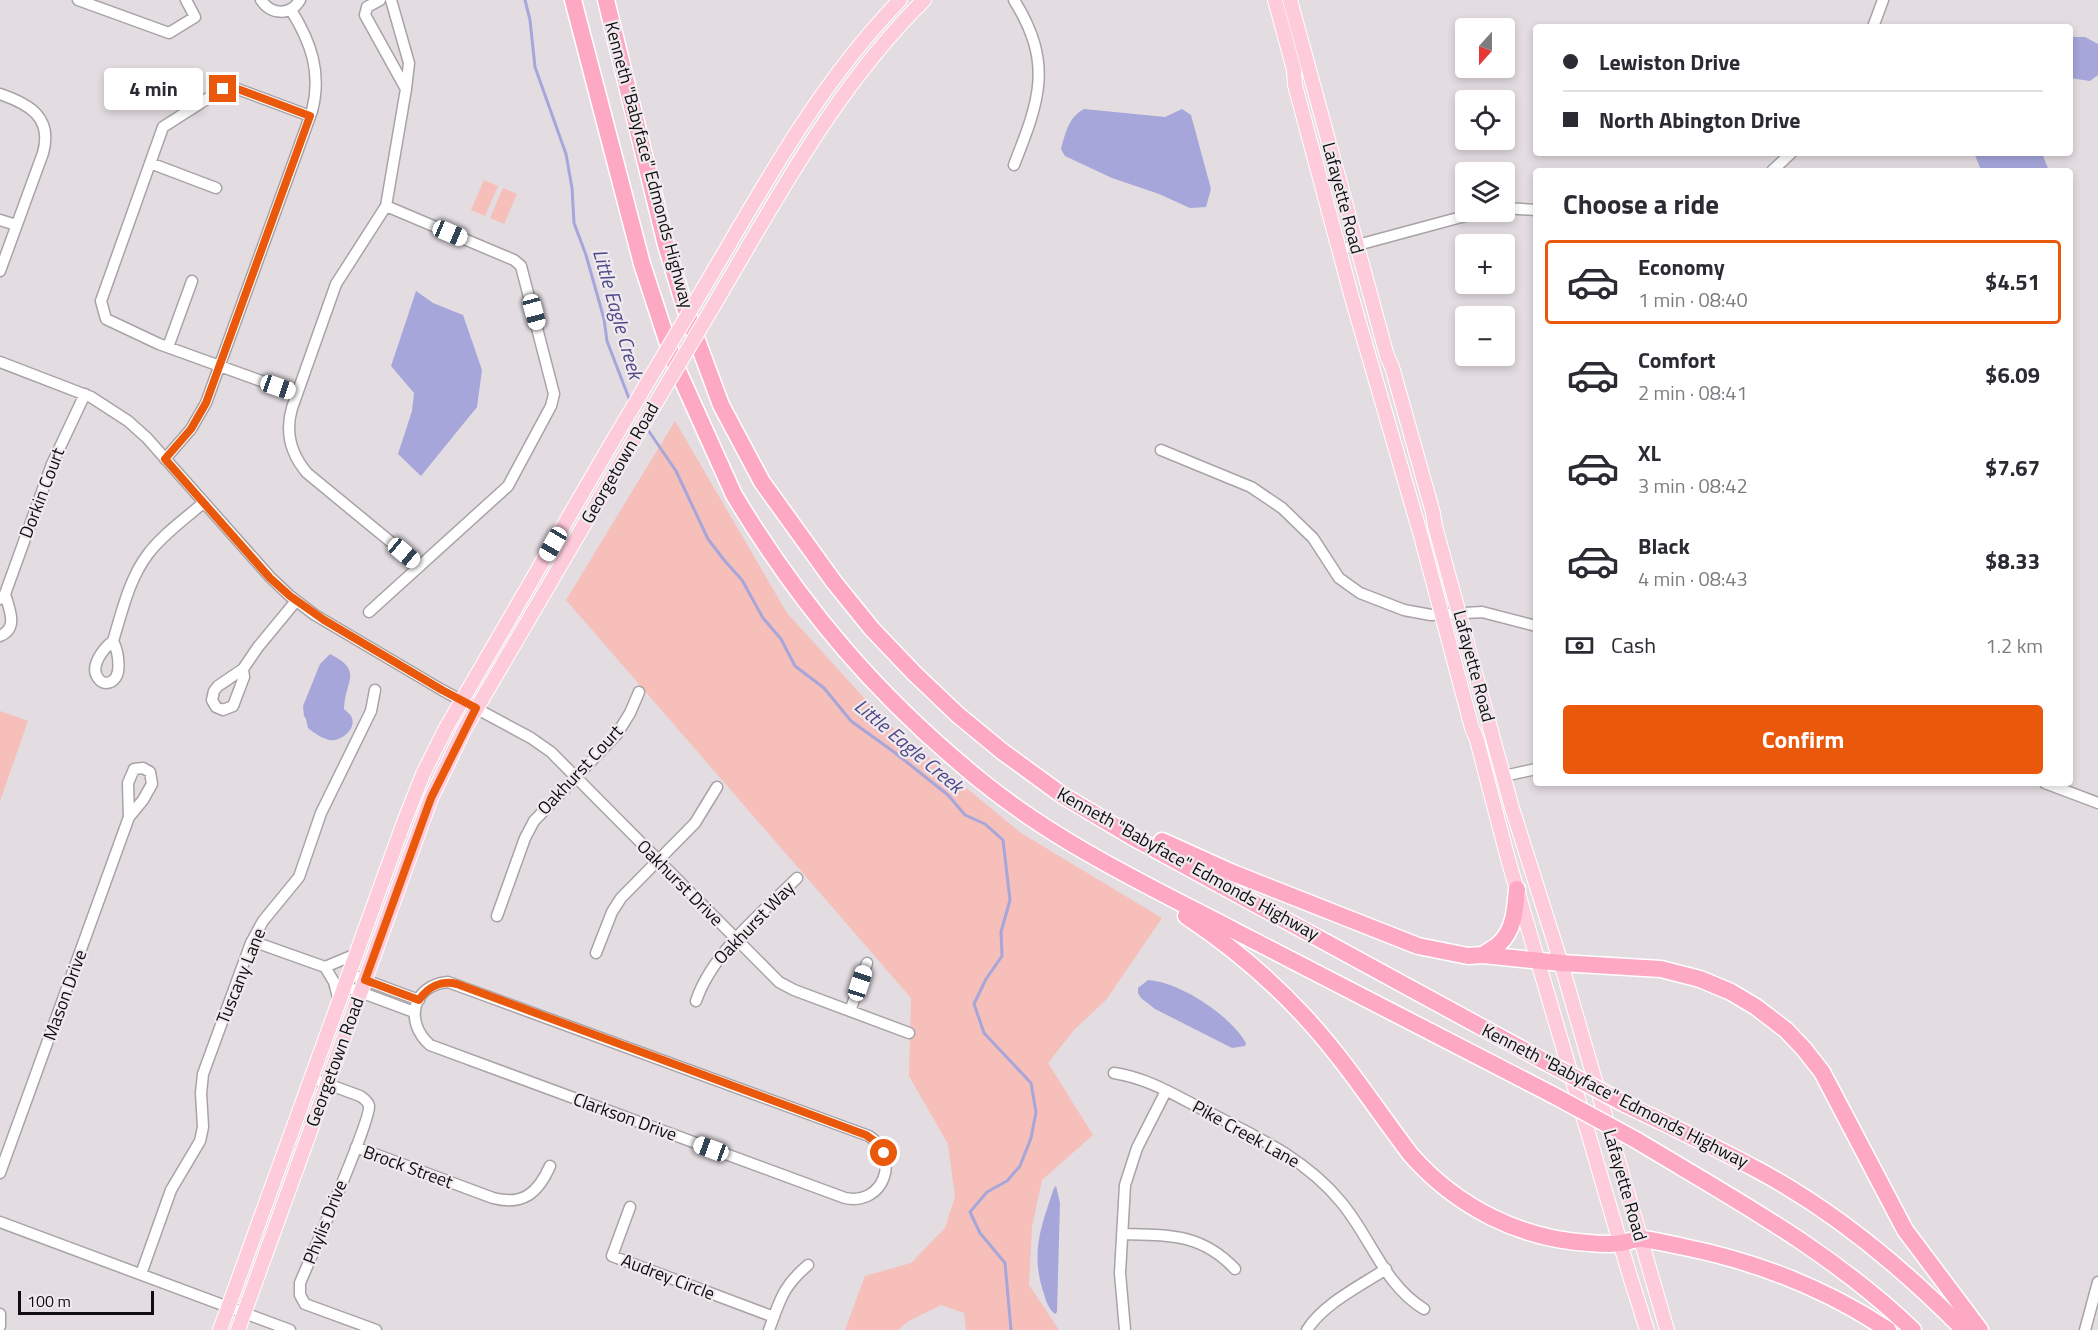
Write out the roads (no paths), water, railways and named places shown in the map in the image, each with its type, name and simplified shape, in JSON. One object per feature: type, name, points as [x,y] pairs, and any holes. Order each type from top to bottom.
[{"type":"highway","name":"Kenneth \"Babyface\" Edmonds Highway","points":[[573,0],[642,264],[674,362],[734,495],[777,564],[810,610],[895,705],[981,781],[1028,816],[1094,857],[1636,1140],[1762,1214],[1803,1241],[1848,1274],[1913,1330]]},
{"type":"highway","name":"Kenneth \"Babyface\" Edmonds Highway","points":[[606,0],[666,245],[684,305],[721,405],[762,482],[856,610],[914,673],[994,745],[1041,781],[1101,819],[1542,1060],[1737,1159],[1828,1214],[1905,1275],[1964,1330]]},
{"type":"highway","points":[[994,745],[1045,779],[1109,815],[1205,861],[1418,946],[1459,955],[1649,968],[1688,975],[1746,1000],[1786,1030],[1804,1048],[1827,1079],[1905,1230],[1980,1330]]},
{"type":"highway","points":[[1094,857],[1198,924],[1236,951],[1269,980],[1319,1034],[1411,1155],[1433,1179],[1453,1195],[1497,1220],[1551,1239],[1582,1243],[1620,1243],[1640,1238],[1730,1257],[1774,1270],[1828,1294],[1888,1330]]},
{"type":"highway","points":[[1483,955],[1500,943],[1509,933],[1515,915],[1517,889]]},
{"type":"main road","name":"Georgetown Road","points":[[238,1330],[431,798],[469,705],[611,444],[812,107],[852,55],[900,0]]},
{"type":"main road","name":"Georgetown Road","points":[[220,1330],[423,774],[469,705],[619,465],[784,185],[829,114],[874,54],[924,0]]},
{"type":"main road","name":"Lafayette Road","points":[[1275,0],[1294,70],[1295,86],[1443,614],[1517,889],[1647,1330]]},
{"type":"main road","name":"Lafayette Road","points":[[1290,0],[1356,246],[1392,367],[1527,858],[1561,963],[1667,1330]]},
{"type":"street","points":[[78,0],[168,33],[195,18],[186,0]]},
{"type":"street","points":[[261,0],[271,10],[285,12],[291,10],[300,0]]},
{"type":"street","points":[[380,0],[366,8],[364,15],[406,89]]},
{"type":"street","points":[[391,0],[409,63],[386,206],[336,284],[291,412],[288,429],[291,447],[298,463],[420,566]]},
{"type":"street","points":[[1014,0],[1035,47],[1039,77],[1034,111],[1014,165]]},
{"type":"street","points":[[1874,24],[1883,0]]},
{"type":"street","points":[[165,459],[196,422],[206,403],[310,116],[316,86],[315,60],[305,32],[291,10]]},
{"type":"street","points":[[297,394],[168,347],[106,319],[101,301],[163,127],[226,88],[235,88],[310,116]]},
{"type":"street","points":[[0,94],[29,106],[42,123],[45,136],[44,149],[0,271]]},
{"type":"street","points":[[1775,168],[1788,156]]},
{"type":"street","points":[[150,163],[216,188]]},
{"type":"street","points":[[369,612],[511,483],[552,404],[554,390],[521,266],[514,260],[386,206]]},
{"type":"street","points":[[1515,209],[1533,210]]},
{"type":"street","points":[[0,219],[16,225]]},
{"type":"street","points":[[1340,250],[1455,219]]},
{"type":"street","points":[[168,347],[192,281]]},
{"type":"street","name":"Oakhurst Drive","points":[[0,362],[85,394],[110,408],[128,421],[165,459],[270,578],[296,601],[324,620],[469,705],[542,745],[736,940],[788,987],[909,1033]]},
{"type":"street","name":"Dorkin Court","points":[[0,636],[8,632],[12,624],[2,596],[52,464],[85,394]]},
{"type":"street","points":[[1161,450],[1251,487],[1282,508],[1312,538],[1340,578],[1360,593],[1404,610],[1431,615],[1475,612],[1533,625]]},
{"type":"street","points":[[113,641],[128,594],[143,561],[156,544],[203,503]]},
{"type":"street","points":[[243,669],[296,601]]},
{"type":"street","name":"Tuscany Lane","points":[[141,1274],[171,1190],[200,1141],[204,1123],[201,1093],[203,1074],[252,941],[263,921],[299,877],[321,813],[371,711],[375,690]]},
{"type":"street","name":"Oakhurst Court","points":[[497,916],[530,828],[544,808],[576,778],[619,731],[639,692]]},
{"type":"street","points":[[1504,776],[1533,770]]},
{"type":"street","points":[[2053,786],[2098,803]]},
{"type":"street","points":[[596,953],[612,912],[621,898],[696,823],[717,787]]},
{"type":"street","name":"Mason Drive","points":[[0,1173],[129,817]]},
{"type":"street","name":"Oakhurst Way","points":[[696,1001],[712,967],[797,878]]},
{"type":"street","points":[[252,941],[325,967],[334,982],[339,1001]]},
{"type":"street","points":[[325,967],[356,954]]},
{"type":"street","points":[[850,1011],[867,963]]},
{"type":"street","points":[[346,980],[416,1006]]},
{"type":"street","name":"Clarkson Drive","points":[[453,983],[866,1135],[876,1142],[884,1153],[886,1167],[884,1178],[878,1188],[868,1195],[851,1199],[842,1197],[430,1045],[417,1030],[416,1006],[426,992],[434,986],[453,983]]},
{"type":"street","name":"Pike Creek Lane","points":[[1114,1073],[1143,1079],[1275,1147],[1308,1169],[1341,1201],[1401,1291],[1424,1309]]},
{"type":"street","name":"Brock Street","points":[[312,1078],[360,1096],[368,1103],[367,1116],[356,1147],[493,1198],[510,1201],[522,1199],[537,1189],[550,1166]]},
{"type":"street","points":[[1125,1330],[1120,1273],[1124,1194],[1128,1172],[1137,1148],[1166,1091]]},
{"type":"street","name":"Phylis Drive","points":[[356,1147],[300,1283],[301,1298],[305,1304],[376,1330]]},
{"type":"street","name":"Audrey Circle","points":[[630,1207],[612,1256],[774,1317]]},
{"type":"street","points":[[0,1222],[290,1330]]},
{"type":"street","points":[[1122,1234],[1171,1235],[1189,1239],[1213,1250],[1234,1269]]},
{"type":"street","points":[[769,1330],[788,1283],[808,1265]]},
{"type":"street","points":[[1307,1330],[1328,1307],[1386,1269]]},
{"type":"street","points":[[2085,1330],[2098,1282]]},
{"type":"street","points":[[0,1314],[0,1326]]},
{"type":"water","points":[[2073,37],[2085,37],[2098,44],[2098,75],[2090,81],[2073,78]]},
{"type":"water","points":[[1084,109],[1165,117],[1182,109],[1191,115],[1211,189],[1206,207],[1190,208],[1159,194],[1112,178],[1065,156],[1061,149],[1068,126]]},
{"type":"water","points":[[1975,156],[2043,156],[2048,168],[1980,168]]},
{"type":"water","points":[[416,291],[433,303],[463,315],[482,370],[477,407],[421,476],[398,454],[412,411],[414,393],[391,366]]},
{"type":"water","points":[[330,654],[340,660],[350,671],[344,709],[353,721],[347,733],[334,740],[324,738],[308,728],[303,706],[320,664]]},
{"type":"water","points":[[1148,980],[1175,987],[1203,1002],[1239,1032],[1246,1043],[1245,1046],[1232,1048],[1155,1009],[1138,993],[1138,988]]},
{"type":"water","points":[[1056,1186],[1060,1203],[1057,1312],[1055,1314],[1049,1308],[1045,1297],[1040,1279],[1038,1253],[1041,1228]]},
{"type":"waterway","name":"Little Eagle Creek","points":[[525,0],[530,20],[535,67],[566,154],[572,188],[574,223],[586,255],[604,319],[607,341],[630,401]]},
{"type":"waterway","name":"Little Eagle Creek","points":[[646,427],[676,471],[708,539],[742,580],[763,618],[781,639],[795,666],[824,688],[851,721],[948,795],[965,815],[985,824],[1003,840],[1010,900],[1001,932],[1002,956],[986,979],[974,1004],[984,1033],[1031,1083],[1036,1112],[1031,1138],[1020,1166],[1007,1181],[987,1192],[970,1212],[980,1233],[1005,1263],[1011,1330]]}]
